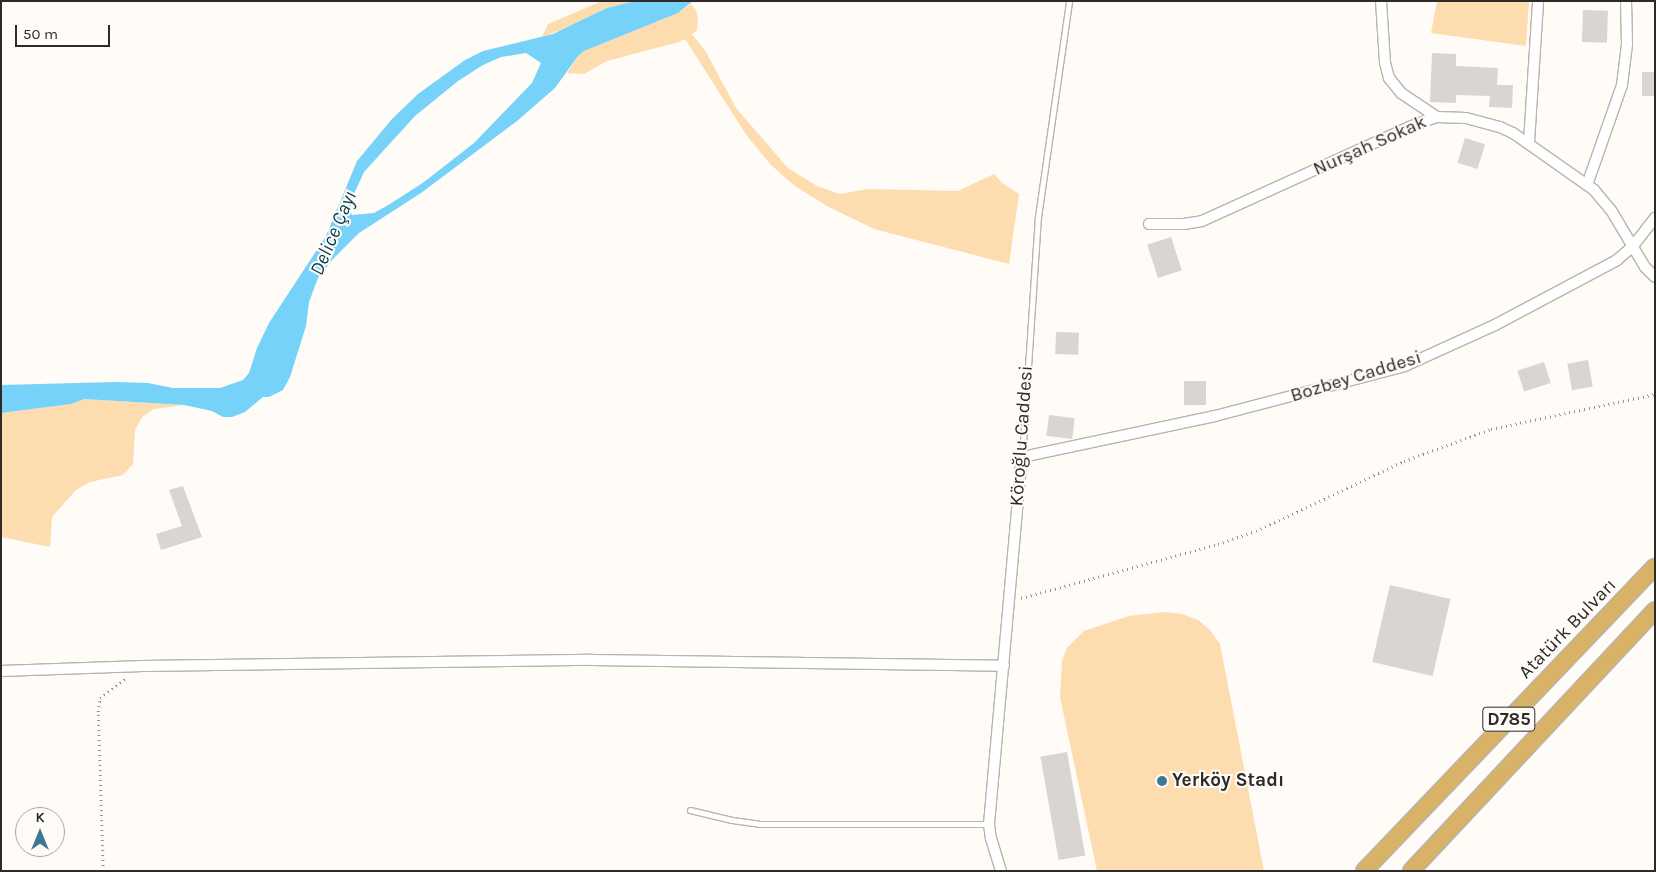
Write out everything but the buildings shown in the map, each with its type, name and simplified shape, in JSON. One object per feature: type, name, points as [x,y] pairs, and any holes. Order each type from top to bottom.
[{"type":"main road","name":"Atatürk Bulvarı","points":[[1364,871],[1655,567]]},
{"type":"main road","name":"D785","points":[[1411,871],[1655,610]]},
{"type":"street","points":[[1381,1],[1385,63],[1389,78],[1401,93],[1437,117]]},
{"type":"street","points":[[1529,142],[1538,1]]},
{"type":"street","points":[[1587,185],[1622,85],[1627,44],[1626,1]]},
{"type":"street","name":"Nurşah Sokak","points":[[1149,224],[1184,224],[1202,220],[1387,136],[1437,117],[1466,118],[1513,132],[1587,185],[1603,200],[1645,266],[1655,277]]},
{"type":"street","name":"Bozbey Caddesi","points":[[1022,456],[1215,416],[1405,366],[1495,325],[1617,260],[1633,246],[1655,218]]},
{"type":"street","name":"Köroğlu Caddesi","points":[[1001,871],[991,840],[990,824],[1022,456]]},
{"type":"street","points":[[1,671],[143,666],[592,660],[1004,666]]},
{"type":"lane","name":"Köroğlu Caddesi","points":[[1022,456],[1038,216],[1069,1]]},
{"type":"lane","points":[[690,810],[759,824],[990,824]]},
{"type":"path","points":[[1010,601],[1218,544],[1256,531],[1404,461],[1492,429],[1655,394]]},
{"type":"path","points":[[103,871],[98,712],[100,698],[143,666]]},
{"type":"shaded area","points":[[602,1],[635,1],[607,8],[572,26],[542,37],[548,24]]},
{"type":"shaded area","points":[[1437,1],[1529,1],[1526,46],[1431,33]]},
{"type":"shaded area","points":[[691,4],[696,10],[698,20],[697,30],[692,34],[706,52],[736,108],[788,168],[817,186],[840,194],[868,189],[958,191],[994,174],[1002,183],[1019,194],[1009,264],[874,229],[827,206],[795,186],[771,165],[747,136],[685,39],[607,61],[584,74],[567,73],[578,56],[584,51],[678,13]]},
{"type":"shaded area","points":[[83,399],[184,405],[154,409],[142,417],[135,430],[133,464],[123,475],[90,482],[76,490],[52,517],[50,547],[1,537],[1,413],[71,404]]},
{"type":"shaded area","name":"Yerköy Stadı","points":[[1166,612],[1182,614],[1198,620],[1210,630],[1220,644],[1264,871],[1097,871],[1060,697],[1062,661],[1067,648],[1084,631],[1129,616]]},
{"type":"water","name":"Delice Çayı","points":[[635,1],[693,1],[678,13],[584,51],[578,56],[555,88],[517,121],[421,193],[359,233],[333,259],[318,278],[309,302],[306,326],[290,377],[283,390],[269,397],[263,397],[245,412],[232,417],[223,417],[212,411],[184,405],[84,399],[71,404],[1,413],[1,385],[116,382],[148,383],[173,388],[220,388],[243,380],[249,373],[257,348],[269,323],[326,236],[357,161],[392,119],[418,94],[465,60],[483,51],[553,34],[607,8]],"holes":[[[526,53],[541,63],[532,83],[474,143],[424,182],[390,204],[374,213],[352,215],[350,211],[353,196],[364,172],[415,116],[458,81],[483,65],[501,57]]]},
{"type":"place","name":"Yerköy Stadı","points":[[1162,781]]}]
